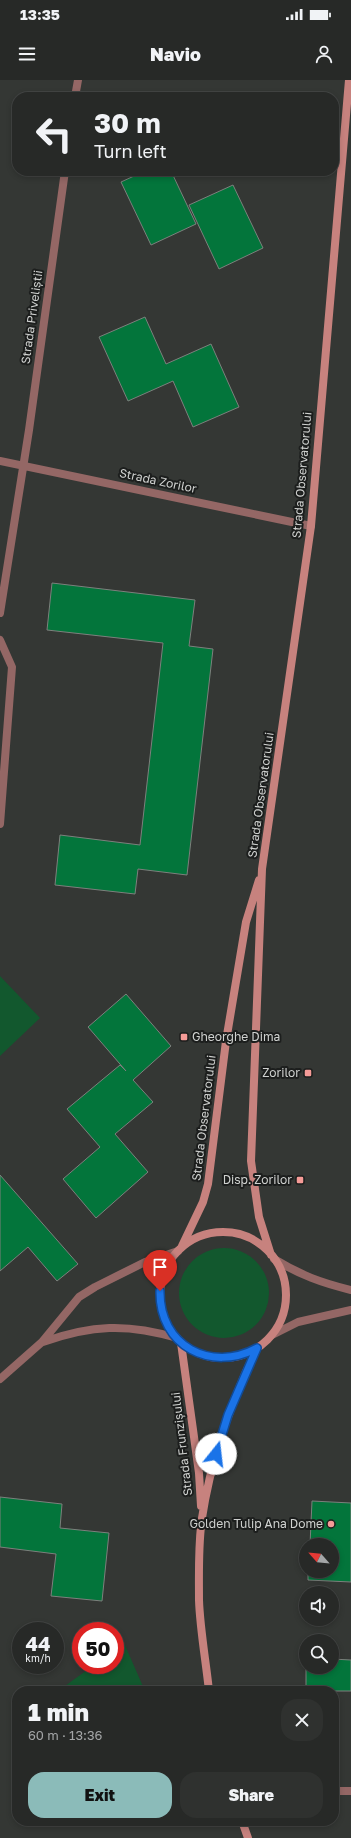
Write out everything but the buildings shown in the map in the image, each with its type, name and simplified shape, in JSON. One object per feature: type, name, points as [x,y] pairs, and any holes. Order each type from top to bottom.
[{"type":"main road","name":"Strada Observatorului","points":[[272,1257],[259,1217],[251,1161],[262,869],[311,526],[349,80]]},
{"type":"main road","name":"Strada Observatorului","points":[[180,1250],[203,1202],[208,1184],[226,1041],[246,922],[262,869]]},
{"type":"main road","points":[[225,1232],[238,1234],[262,1246],[272,1257],[282,1273],[285,1289],[285,1305],[282,1316],[272,1335],[257,1348],[236,1357],[212,1358],[190,1350],[179,1340],[165,1321],[160,1302],[163,1275],[171,1260],[180,1250],[201,1236],[225,1232]]},
{"type":"main road","name":"Strada Frunzișului","points":[[179,1340],[200,1474],[202,1519],[199,1602],[208,1686]]},
{"type":"main road","name":"Strada Frunzișului","points":[[202,1519],[218,1442],[242,1381],[257,1348]]},
{"type":"main road","points":[[244,1826],[248,1838]]},
{"type":"street","points":[[76,92],[78,80]]},
{"type":"street","name":"Strada Priveliștii","points":[[0,613],[23,466],[63,176]]},
{"type":"street","name":"Strada Zorilor","points":[[0,461],[311,526]]},
{"type":"street","points":[[0,640],[12,667],[0,824]]},
{"type":"street","points":[[0,1379],[42,1342],[79,1297],[95,1287],[139,1265],[180,1250]]},
{"type":"street","points":[[272,1257],[294,1272],[310,1279],[351,1290]]},
{"type":"street","points":[[272,1335],[298,1322],[351,1310]]},
{"type":"street","points":[[42,1342],[70,1332],[95,1328],[136,1328],[179,1340]]},
{"type":"street","points":[[339,1791],[351,1790]]},
{"type":"green space","points":[[0,976],[40,1018],[0,1056]]},
{"type":"green space","points":[[224,1248],[241,1251],[256,1261],[266,1276],[269,1293],[266,1310],[256,1325],[241,1335],[224,1338],[207,1335],[192,1325],[182,1310],[179,1293],[182,1276],[192,1261],[207,1251]]},
{"type":"green space","points":[[124,1643],[143,1686],[65,1686],[82,1674],[124,1674]]},
{"type":"place","name":"Gheorghe Dima","points":[[184,1037]]},
{"type":"place","name":"Zorilor","points":[[308,1073]]},
{"type":"place","name":"Disp. Zorilor","points":[[300,1180]]},
{"type":"place","name":"Golden Tulip Ana Dome","points":[[331,1524]]},
{"type":"route","points":[[160,1291],[161,1312],[165,1321],[170,1330],[190,1350],[212,1358],[224,1358],[247,1354],[257,1348],[228,1415],[218,1442],[216,1454]]}]
